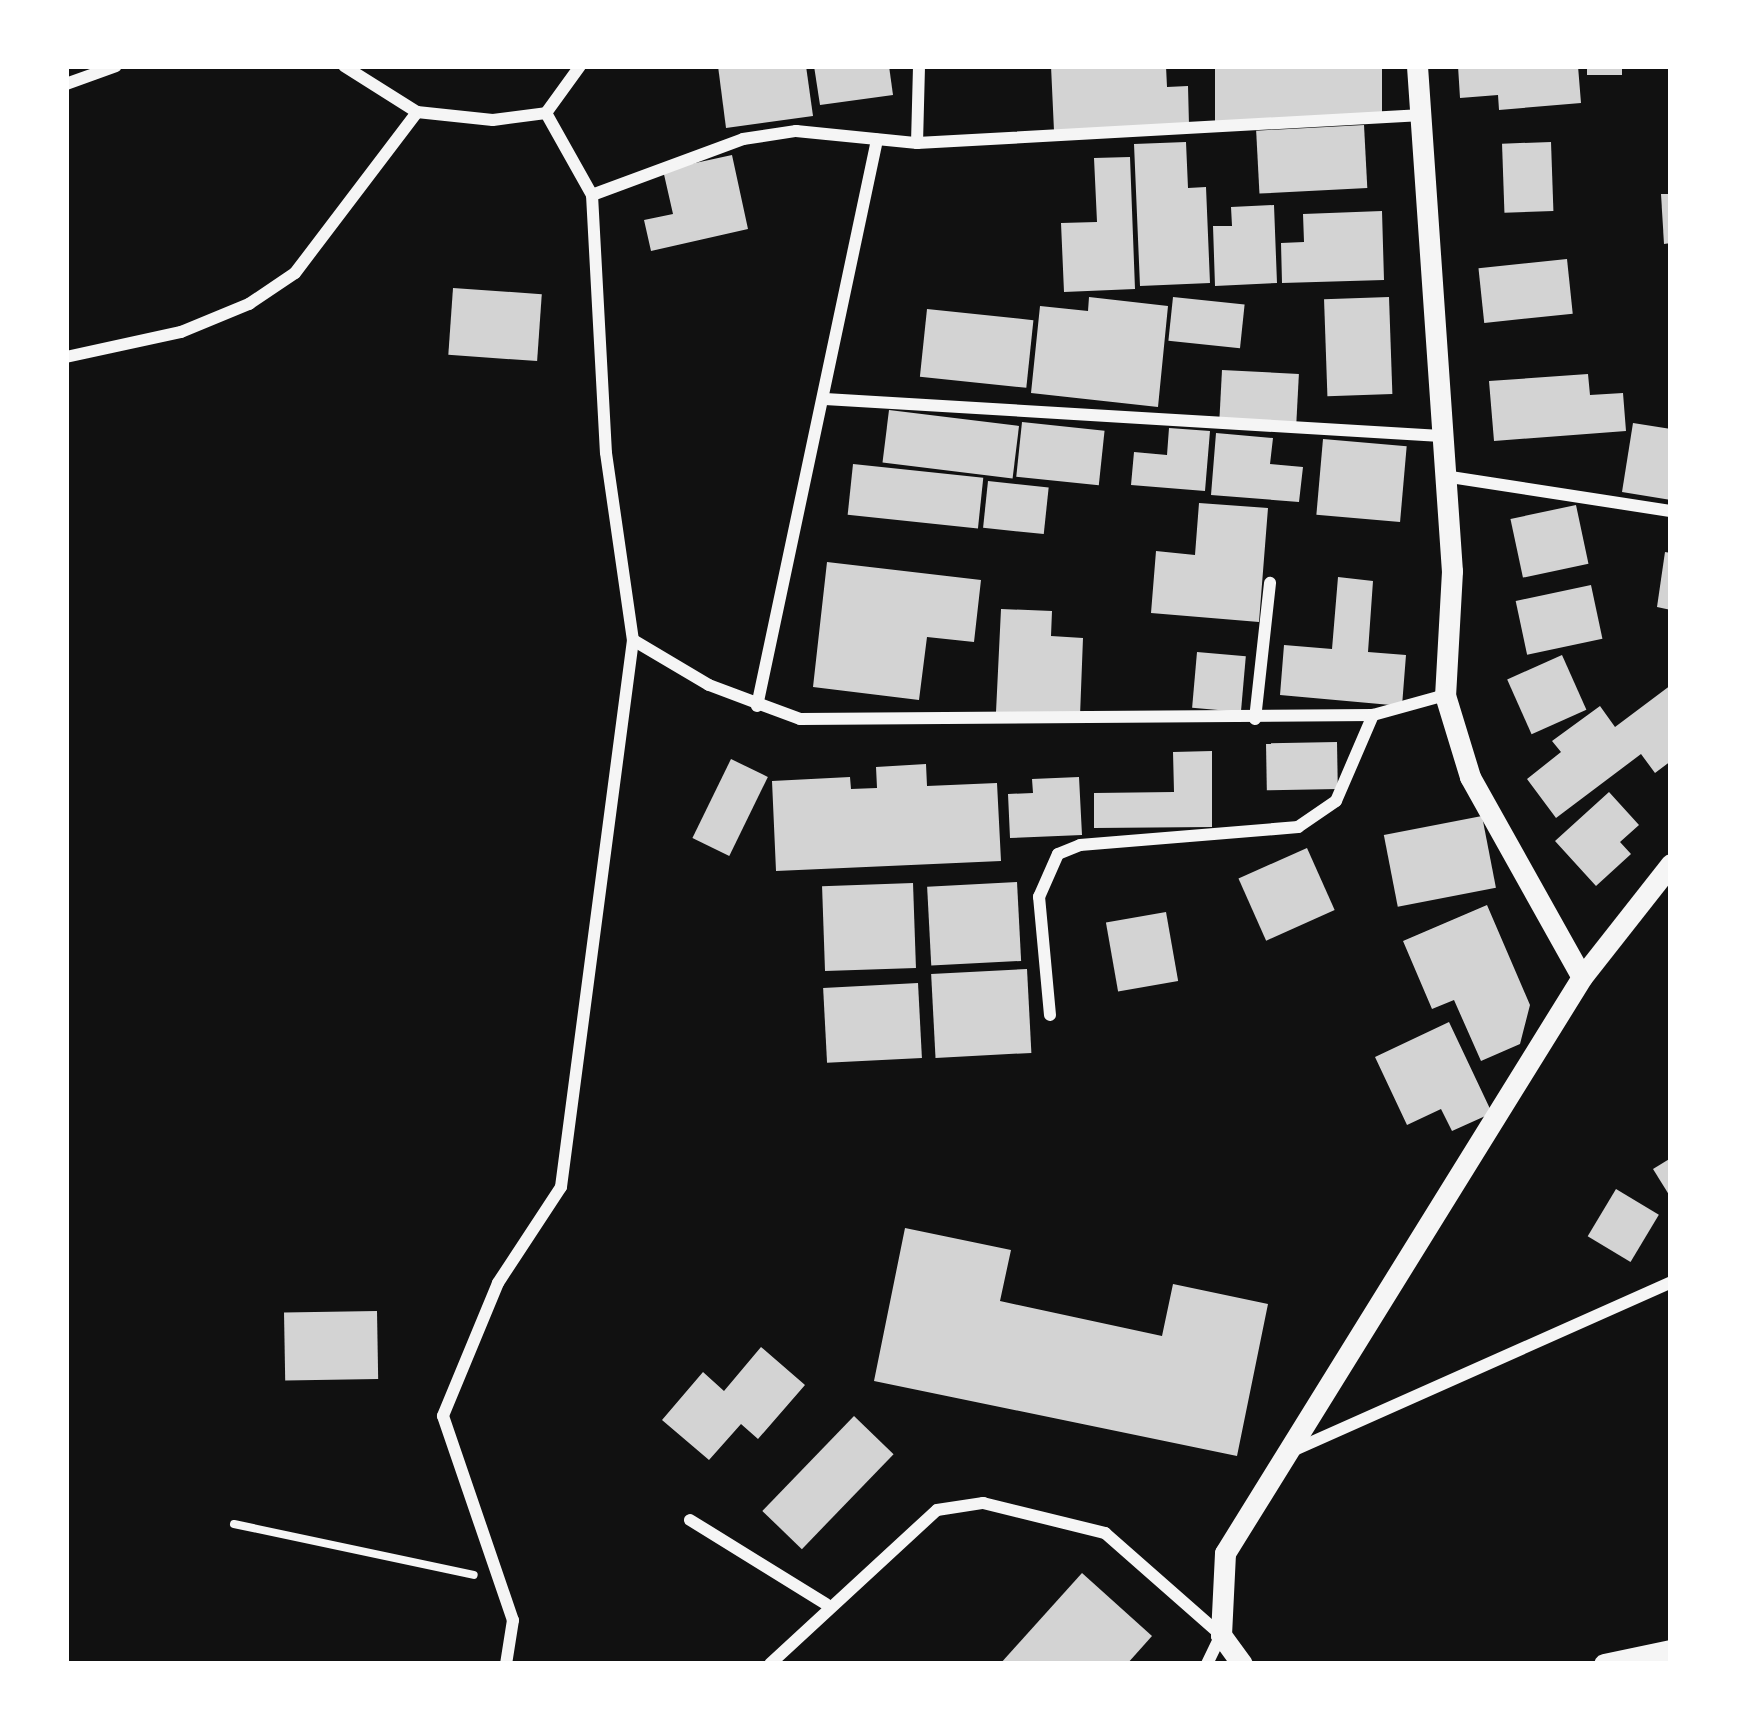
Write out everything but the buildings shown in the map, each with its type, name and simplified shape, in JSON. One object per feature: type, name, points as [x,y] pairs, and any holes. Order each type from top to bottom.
[{"type":"street","points":[[66,84],[116,66]]},
{"type":"street","points":[[344,66],[417,112],[493,120],[546,113],[580,66]]},
{"type":"street","points":[[917,143],[919,66]]},
{"type":"street","points":[[1417,66],[1453,571],[1445,695],[1470,777],[1582,977]]},
{"type":"street","points":[[66,357],[181,332],[249,304],[295,273],[417,112]]},
{"type":"street","points":[[506,1664],[513,1620],[442,1416],[498,1283],[561,1186],[632,640],[606,453],[592,195],[546,113]]},
{"type":"street","points":[[592,195],[743,139],[796,131],[917,143],[1422,115]]},
{"type":"street","points":[[757,706],[877,140]]},
{"type":"street","points":[[825,399],[1442,436]]},
{"type":"street","points":[[1443,476],[1670,511]]},
{"type":"street","points":[[1255,719],[1270,583]]},
{"type":"street","points":[[632,640],[757,706],[800,718],[1373,715],[1445,695]]},
{"type":"street","points":[[1050,1015],[1039,897],[1058,854],[1080,845],[1298,827],[1336,801],[1373,715]]},
{"type":"street","points":[[1207,1664],[1221,1635],[1225,1553],[1582,977],[1671,864]]},
{"type":"street","points":[[1291,1452],[1671,1282]]},
{"type":"street","points":[[770,1664],[826,1604],[938,1510],[983,1503],[1105,1533],[1221,1635],[1242,1664]]},
{"type":"street","points":[[690,1520],[826,1604]]},
{"type":"street","points":[[1604,1664],[1671,1650]]},
{"type":"path","points":[[234,1524],[499,1580]]}]
